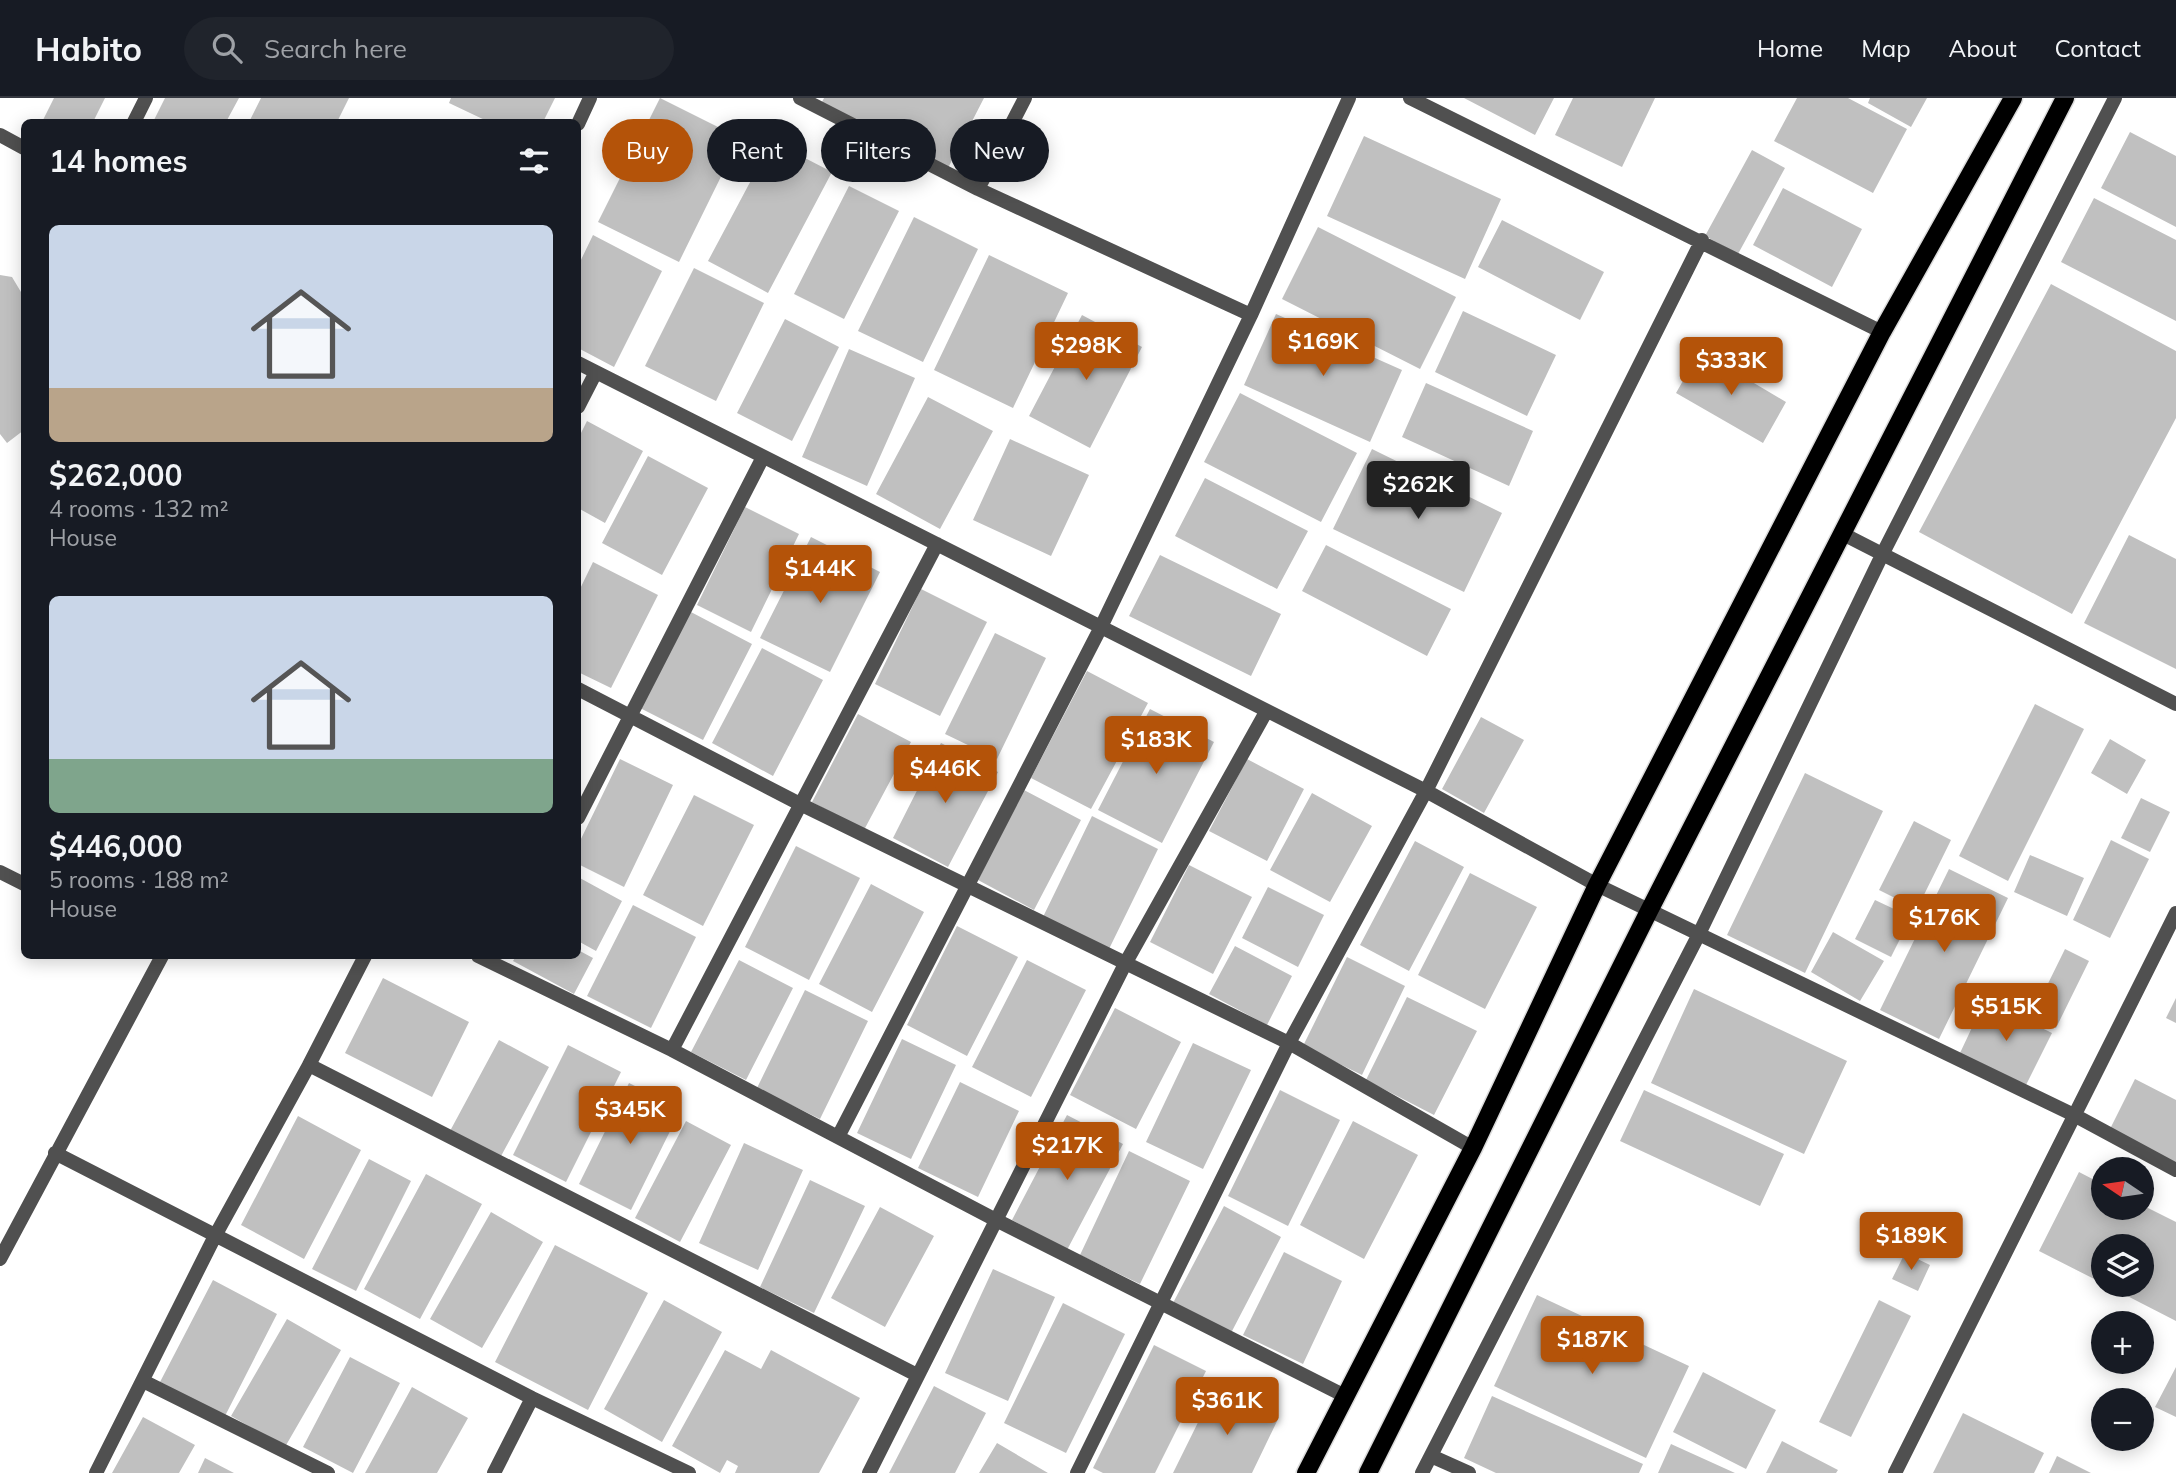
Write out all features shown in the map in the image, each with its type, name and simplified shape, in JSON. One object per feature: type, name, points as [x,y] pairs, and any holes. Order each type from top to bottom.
[{"type":"main road","points":[[1306,1473],[1474,1148],[1597,885],[1882,332],[2013,98]]},
{"type":"main road","points":[[1368,1473],[1649,911],[2065,98]]},
{"type":"street","points":[[136,119],[146,98]]},
{"type":"street","points":[[580,119],[590,98]]},
{"type":"street","points":[[800,98],[978,189],[1251,315]]},
{"type":"street","points":[[978,189],[1025,98]]},
{"type":"street","points":[[839,1135],[1101,627],[1251,315],[1349,98]]},
{"type":"street","points":[[1410,98],[1702,240],[1882,332]]},
{"type":"street","points":[[1422,1473],[1698,936],[1882,555],[2115,98]]},
{"type":"street","points":[[0,135],[21,146]]},
{"type":"street","points":[[1077,1473],[1289,1043],[1426,791],[1702,240]]},
{"type":"street","points":[[581,364],[1426,791],[1597,885],[2074,1115],[2176,1170]]},
{"type":"street","points":[[581,401],[596,372]]},
{"type":"street","points":[[581,812],[763,457]]},
{"type":"street","points":[[1843,534],[2176,704]]},
{"type":"street","points":[[672,1050],[937,544]]},
{"type":"street","points":[[581,691],[800,804],[1289,1043],[1474,1148]]},
{"type":"street","points":[[869,1473],[994,1219],[1125,964],[1266,712]]},
{"type":"street","points":[[0,872],[21,882]]},
{"type":"street","points":[[1895,1473],[2176,913]]},
{"type":"street","points":[[0,1259],[160,959]]},
{"type":"street","points":[[96,1473],[215,1236],[363,959]]},
{"type":"street","points":[[506,962],[994,1219],[1345,1396]]},
{"type":"street","points":[[309,1065],[917,1375]]},
{"type":"street","points":[[55,1153],[532,1398],[689,1473]]},
{"type":"street","points":[[143,1381],[328,1473]]},
{"type":"street","points":[[494,1473],[532,1398]]},
{"type":"street","points":[[1431,1456],[1468,1473]]},
{"type":"building","points":[[54,98],[105,98],[94,119],[44,119]]},
{"type":"building","points":[[165,98],[239,98],[228,119],[154,119]]},
{"type":"building","points":[[261,98],[349,98],[338,119],[250,119]]},
{"type":"building","points":[[451,98],[555,98],[544,119],[483,119],[449,103]]},
{"type":"building","points":[[660,98],[707,122],[707,182],[718,182],[679,262],[598,222],[618,182],[693,182],[693,119],[650,119]]},
{"type":"building","points":[[824,98],[984,98],[973,119],[950,119],[948,168],[936,162],[936,119],[851,119],[821,104]]},
{"type":"building","points":[[1464,98],[1554,98],[1535,135]]},
{"type":"building","points":[[1573,98],[1655,98],[1622,167],[1555,135]]},
{"type":"building","points":[[1797,98],[1848,98],[1907,129],[1873,193],[1774,141]]},
{"type":"building","points":[[1870,98],[1927,98],[1911,127],[1868,103]]},
{"type":"building","points":[[2130,132],[2176,156],[2176,227],[2101,188]]},
{"type":"building","points":[[1364,136],[1501,199],[1465,279],[1327,216]]},
{"type":"building","points":[[1752,150],[1785,168],[1738,254],[1705,236]]},
{"type":"building","points":[[807,159],[821,166],[821,182],[827,182],[768,293],[708,261],[750,182],[807,182]]},
{"type":"building","points":[[849,186],[899,211],[844,319],[794,294]]},
{"type":"building","points":[[1783,188],[1862,229],[1832,287],[1753,245]]},
{"type":"building","points":[[2094,198],[2176,240],[2176,321],[2061,262]]},
{"type":"building","points":[[914,217],[978,249],[923,362],[858,331]]},
{"type":"building","points":[[1502,220],[1604,272],[1580,320],[1478,267]]},
{"type":"building","points":[[1318,227],[1456,297],[1420,369],[1282,299]]},
{"type":"building","points":[[593,235],[662,271],[614,367],[581,350],[581,260]]},
{"type":"building","points":[[989,255],[1068,293],[1013,408],[934,370]]},
{"type":"building","points":[[694,268],[764,303],[716,401],[645,366]]},
{"type":"building","points":[[0,275],[12,277],[21,292],[21,432],[7,443],[0,434]]},
{"type":"building","points":[[2051,284],[2176,351],[2176,418],[2072,614],[1919,532]]},
{"type":"building","points":[[1463,311],[1556,355],[1527,416],[1435,372]]},
{"type":"building","points":[[1276,314],[1402,370],[1370,442],[1244,385]]},
{"type":"building","points":[[1082,315],[1142,347],[1090,448],[1029,416]]},
{"type":"building","points":[[785,319],[839,347],[792,441],[737,413]]},
{"type":"building","points":[[849,349],[915,378],[867,486],[802,457]]},
{"type":"building","points":[[1700,351],[1786,402],[1763,443],[1676,393]]},
{"type":"building","points":[[1426,383],[1533,431],[1509,486],[1402,437]]},
{"type":"building","points":[[1240,393],[1357,453],[1321,522],[1204,462]]},
{"type":"building","points":[[928,397],[993,431],[940,529],[876,494]]},
{"type":"building","points":[[587,421],[643,451],[605,523],[581,510],[581,433]]},
{"type":"building","points":[[1010,439],[1089,475],[1051,556],[973,520]]},
{"type":"building","points":[[1372,449],[1502,513],[1464,592],[1333,529]]},
{"type":"building","points":[[648,456],[708,488],[662,575],[602,543]]},
{"type":"building","points":[[1205,478],[1308,531],[1277,589],[1175,536]]},
{"type":"building","points":[[745,507],[799,534],[751,632],[697,605]]},
{"type":"building","points":[[2129,535],[2176,559],[2176,669],[2084,623]]},
{"type":"building","points":[[811,537],[880,572],[830,672],[760,638]]},
{"type":"building","points":[[1326,545],[1451,609],[1427,656],[1302,591]]},
{"type":"building","points":[[1160,555],[1281,614],[1251,676],[1129,616]]},
{"type":"building","points":[[593,562],[658,595],[611,688],[581,673],[581,587]]},
{"type":"building","points":[[921,589],[987,622],[940,716],[875,684]]},
{"type":"building","points":[[689,611],[752,644],[703,740],[640,708]]},
{"type":"building","points":[[995,633],[1046,658],[997,759],[945,734]]},
{"type":"building","points":[[762,648],[823,680],[773,776],[712,743]]},
{"type":"building","points":[[1087,671],[1148,703],[1091,809],[1031,778]]},
{"type":"building","points":[[2035,704],[2084,729],[2008,881],[1959,856]]},
{"type":"building","points":[[1150,709],[1214,742],[1162,843],[1098,810]]},
{"type":"building","points":[[858,714],[911,742],[864,830],[812,802]]},
{"type":"building","points":[[1481,717],[1524,740],[1484,813],[1442,789]]},
{"type":"building","points":[[2110,739],[2146,760],[2127,794],[2091,773]]},
{"type":"building","points":[[941,743],[998,772],[948,867],[893,838]]},
{"type":"building","points":[[620,759],[673,785],[624,887],[581,866],[581,839]]},
{"type":"building","points":[[1247,759],[1304,789],[1267,861],[1209,831]]},
{"type":"building","points":[[1805,773],[1883,811],[1805,973],[1727,935]]},
{"type":"building","points":[[1024,790],[1081,820],[1034,910],[978,880]]},
{"type":"building","points":[[1312,793],[1372,826],[1330,902],[1270,870]]},
{"type":"building","points":[[694,795],[754,825],[703,926],[643,895]]},
{"type":"building","points":[[2141,798],[2170,812],[2150,852],[2121,838]]},
{"type":"building","points":[[1092,816],[1158,849],[1109,949],[1043,917]]},
{"type":"building","points":[[1914,821],[1951,840],[1917,909],[1879,890]]},
{"type":"building","points":[[2111,840],[2149,859],[2110,938],[2073,920]]},
{"type":"building","points":[[1415,841],[1464,867],[1409,971],[1360,945]]},
{"type":"building","points":[[796,846],[860,878],[809,980],[745,947]]},
{"type":"building","points":[[2030,855],[2084,878],[2067,916],[2014,892]]},
{"type":"building","points":[[1189,865],[1252,897],[1213,974],[1150,942]]},
{"type":"building","points":[[1949,869],[2008,898],[1939,1039],[1880,1010]]},
{"type":"building","points":[[1470,873],[1537,907],[1485,1009],[1418,975]]},
{"type":"building","points":[[581,879],[622,901],[596,951],[581,943]]},
{"type":"building","points":[[871,884],[924,912],[872,1012],[819,984]]},
{"type":"building","points":[[1268,887],[1324,915],[1298,967],[1242,938]]},
{"type":"building","points":[[1875,900],[1911,917],[1891,957],[1855,939]]},
{"type":"building","points":[[633,905],[696,937],[651,1028],[587,996]]},
{"type":"building","points":[[957,926],[1018,957],[967,1056],[907,1025]]},
{"type":"building","points":[[1833,932],[1884,961],[1860,1001],[1811,972]]},
{"type":"building","points":[[1235,946],[1292,976],[1267,1025],[1209,994]]},
{"type":"building","points":[[2065,949],[2089,961],[2056,1028],[2032,1016]]},
{"type":"building","points":[[581,952],[593,958],[574,994],[513,961],[581,959]]},
{"type":"building","points":[[1347,957],[1405,986],[1362,1075],[1303,1046]]},
{"type":"building","points":[[739,960],[793,988],[746,1080],[691,1052]]},
{"type":"building","points":[[1027,960],[1086,990],[1031,1097],[972,1067]]},
{"type":"building","points":[[383,978],[469,1022],[432,1097],[345,1053]]},
{"type":"building","points":[[1694,989],[1847,1061],[1804,1154],[1651,1083]]},
{"type":"building","points":[[805,990],[868,1021],[820,1119],[757,1088]]},
{"type":"building","points":[[1407,997],[1477,1031],[1434,1115],[1366,1080]]},
{"type":"building","points":[[2176,998],[2176,1023],[2166,1018]]},
{"type":"building","points":[[1985,1000],[2052,1033],[2026,1085],[1960,1053]]},
{"type":"building","points":[[1115,1008],[1181,1042],[1136,1129],[1070,1095]]},
{"type":"building","points":[[902,1039],[956,1065],[911,1159],[857,1133]]},
{"type":"building","points":[[499,1040],[549,1067],[500,1158],[450,1131]]},
{"type":"building","points":[[1193,1043],[1251,1070],[1203,1169],[1146,1142]]},
{"type":"building","points":[[568,1045],[621,1072],[566,1182],[513,1155]]},
{"type":"building","points":[[2135,1079],[2176,1100],[2176,1165],[2109,1131]]},
{"type":"building","points":[[960,1082],[1019,1111],[978,1197],[918,1168]]},
{"type":"building","points":[[629,1083],[681,1109],[631,1210],[579,1184]]},
{"type":"building","points":[[1280,1090],[1340,1120],[1288,1226],[1228,1196]]},
{"type":"building","points":[[1644,1090],[1784,1154],[1760,1206],[1620,1141]]},
{"type":"building","points":[[1067,1115],[1123,1144],[1067,1250],[1012,1220]]},
{"type":"building","points":[[298,1116],[361,1150],[304,1259],[241,1225]]},
{"type":"building","points":[[686,1121],[731,1145],[680,1242],[635,1218]]},
{"type":"building","points":[[1353,1121],[1418,1155],[1364,1259],[1300,1225]]},
{"type":"building","points":[[744,1143],[803,1170],[758,1270],[699,1243]]},
{"type":"building","points":[[1129,1151],[1190,1181],[1140,1284],[1080,1255]]},
{"type":"building","points":[[369,1159],[411,1181],[356,1291],[312,1269]]},
{"type":"building","points":[[2079,1172],[2091,1178],[2091,1220],[2154,1220],[2154,1211],[2176,1222],[2176,1321],[2129,1297],[2154,1297],[2154,1234],[2091,1234],[2091,1278],[2039,1251]]},
{"type":"building","points":[[426,1174],[482,1204],[420,1319],[364,1289]]},
{"type":"building","points":[[810,1180],[865,1206],[814,1313],[760,1287]]},
{"type":"building","points":[[1224,1206],[1281,1237],[1231,1333],[1173,1303]]},
{"type":"building","points":[[880,1207],[934,1236],[885,1327],[831,1298]]},
{"type":"building","points":[[491,1212],[543,1242],[482,1348],[430,1319]]},
{"type":"building","points":[[555,1245],[648,1293],[588,1410],[495,1362]]},
{"type":"building","points":[[1284,1252],[1342,1281],[1303,1364],[1243,1335]]},
{"type":"building","points":[[1905,1253],[1930,1265],[1918,1291],[1892,1279]]},
{"type":"building","points":[[993,1269],[1055,1297],[1008,1401],[945,1373]]},
{"type":"building","points":[[213,1280],[277,1314],[225,1416],[160,1382]]},
{"type":"building","points":[[1537,1295],[1689,1366],[1646,1458],[1494,1386]]},
{"type":"building","points":[[664,1300],[722,1332],[662,1442],[604,1409]]},
{"type":"building","points":[[1879,1300],[1911,1316],[1851,1437],[1819,1422]]},
{"type":"building","points":[[1063,1303],[1125,1334],[1066,1453],[1004,1423]]},
{"type":"building","points":[[287,1319],[341,1350],[285,1447],[231,1416]]},
{"type":"building","points":[[1154,1345],[1206,1371],[1155,1473],[1103,1473],[1093,1468]]},
{"type":"building","points":[[725,1350],[761,1369],[771,1350],[860,1398],[819,1473],[735,1473],[738,1466],[727,1460],[720,1473],[672,1446]]},
{"type":"building","points":[[350,1357],[400,1383],[353,1473],[303,1447]]},
{"type":"building","points":[[2176,1367],[2176,1417],[2155,1407]]},
{"type":"building","points":[[1703,1372],[1776,1410],[1746,1469],[1673,1432]]},
{"type":"building","points":[[934,1386],[986,1413],[955,1473],[889,1473]]},
{"type":"building","points":[[1216,1386],[1279,1417],[1252,1473],[1173,1473]]},
{"type":"building","points":[[412,1387],[468,1418],[437,1473],[365,1473]]},
{"type":"building","points":[[1492,1396],[1643,1464],[1639,1473],[1496,1473],[1464,1458]]},
{"type":"building","points":[[1963,1413],[2044,1453],[2034,1473],[1933,1473]]},
{"type":"building","points":[[143,1417],[195,1445],[179,1473],[112,1473]]},
{"type":"building","points":[[1782,1441],[1838,1470],[1836,1473],[1766,1473]]},
{"type":"building","points":[[997,1443],[1048,1473],[979,1473]]},
{"type":"building","points":[[1671,1444],[1735,1473],[1658,1473]]},
{"type":"building","points":[[2057,1456],[2091,1473],[2049,1473]]},
{"type":"building","points":[[205,1458],[234,1473],[198,1473]]}]
